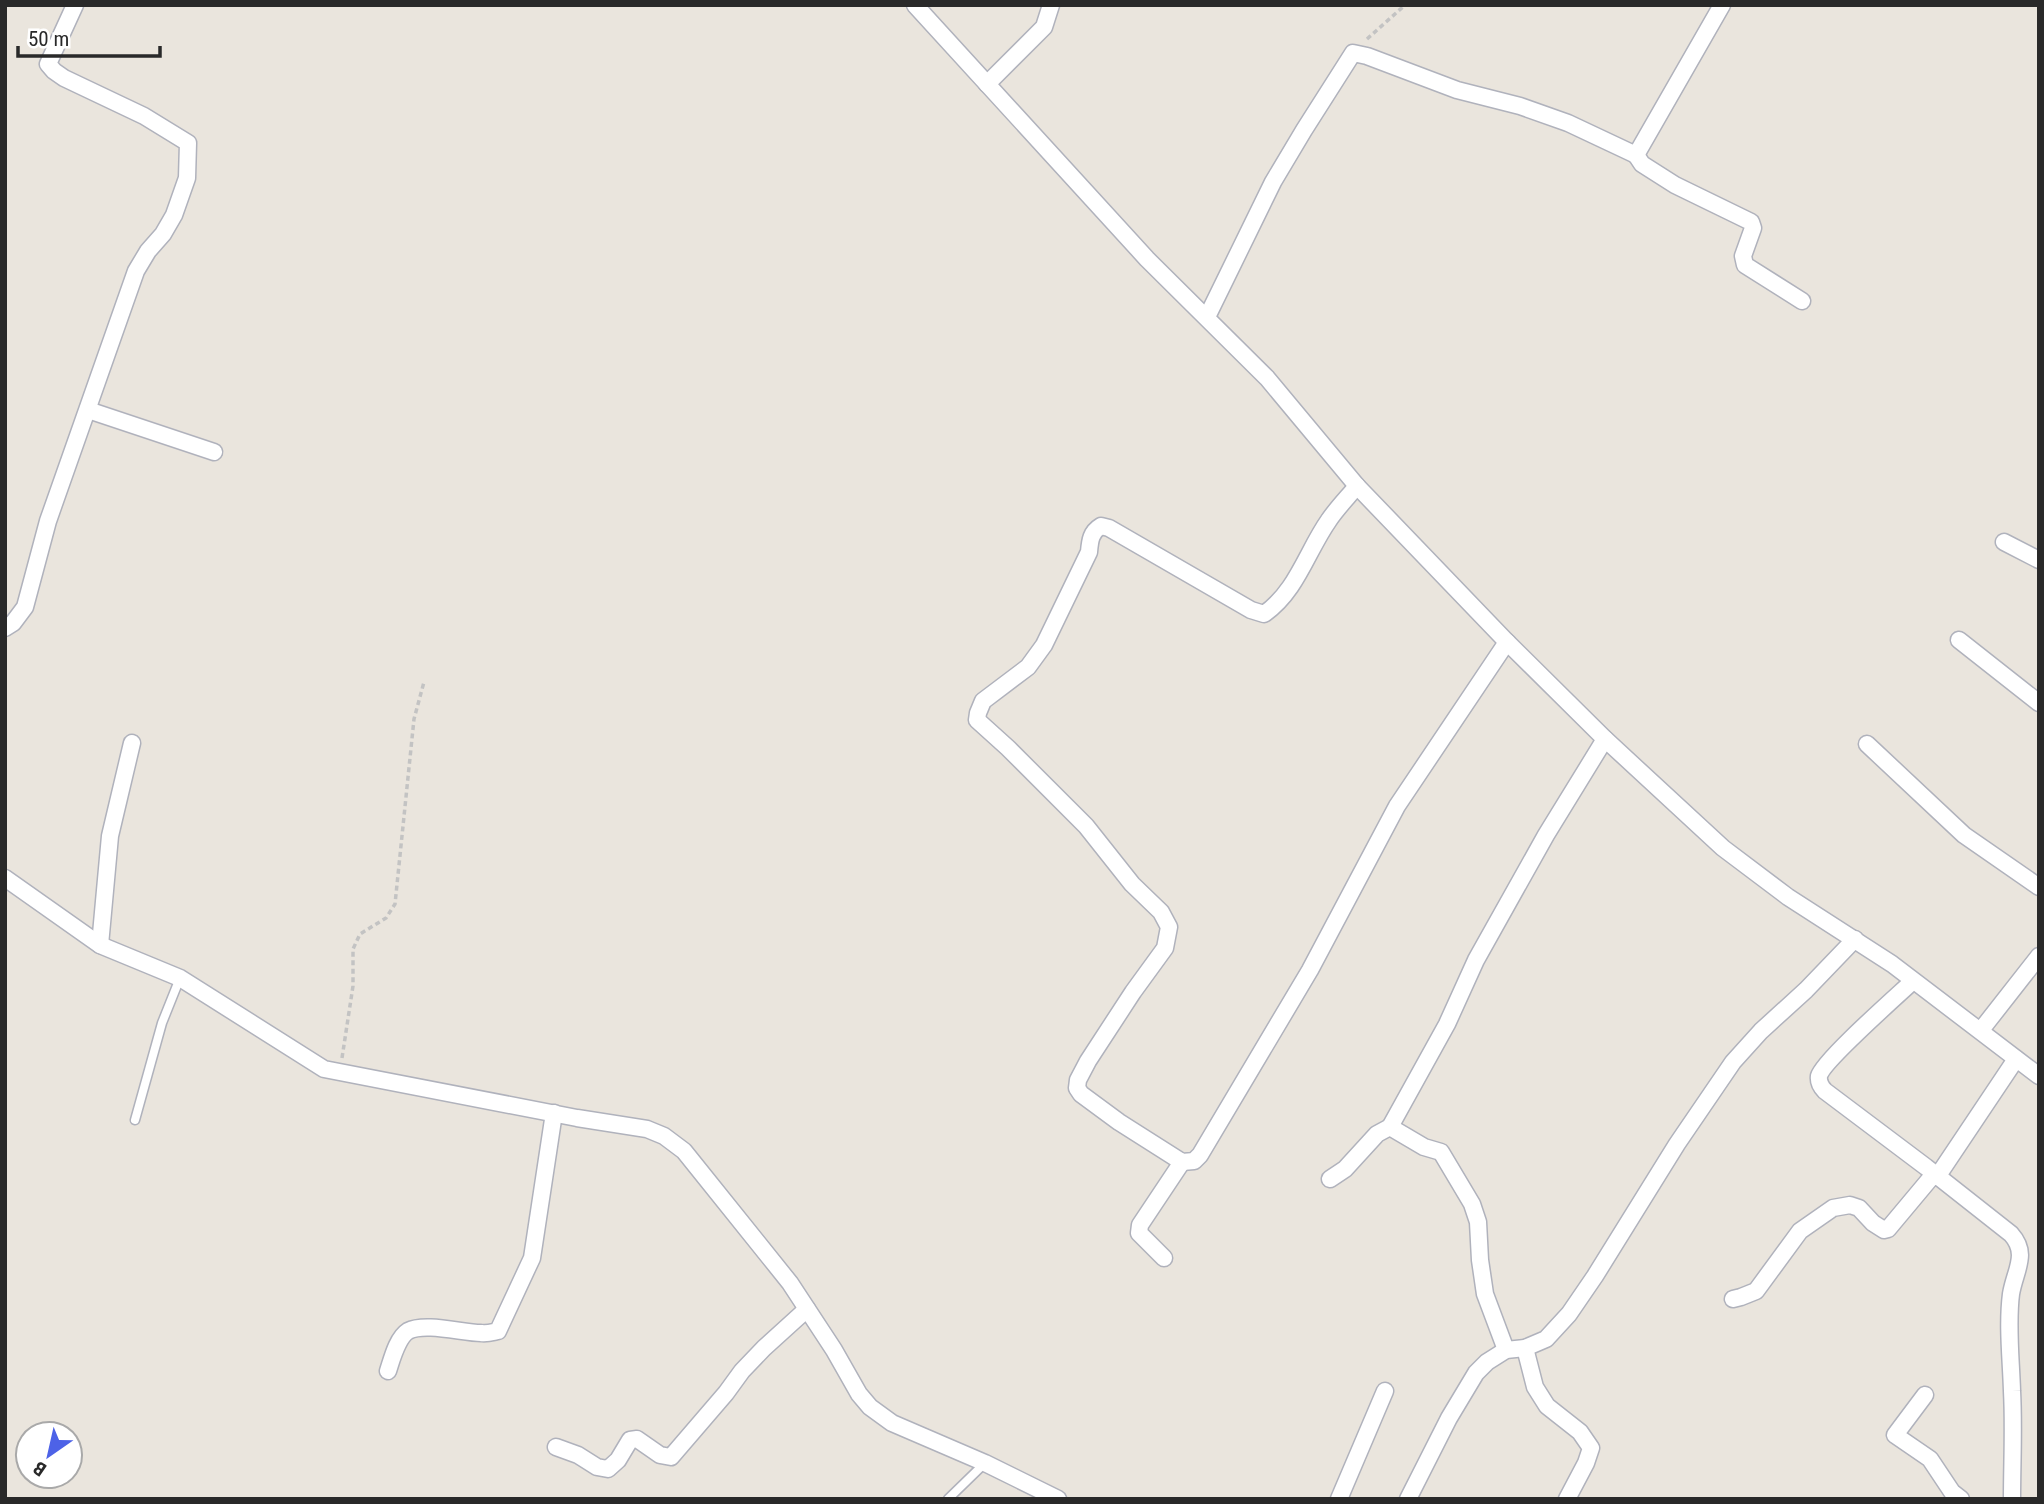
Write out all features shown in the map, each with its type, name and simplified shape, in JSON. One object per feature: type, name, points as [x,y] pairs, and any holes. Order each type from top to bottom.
[{"type":"street","points":[[5,628],[13,623],[25,607],[48,521],[136,271],[174,215],[187,178],[188,143],[144,117],[64,78],[48,64],[75,5]]},
{"type":"street","points":[[915,5],[1147,259],[1267,378],[1356,486],[1605,739],[1723,848],[1788,897],[1892,964],[2039,1076]]},
{"type":"street","points":[[987,84],[1044,27],[1052,5]]},
{"type":"street","points":[[1636,155],[1722,5]]},
{"type":"street","points":[[1207,317],[1273,182],[1353,53],[1568,123],[1636,155],[1642,164],[1675,185],[1751,222],[1754,228],[1744,256],[1745,265],[1802,301]]},
{"type":"street","points":[[88,410],[214,452]]},
{"type":"street","points":[[1356,486],[1328,521],[1293,584],[1275,606],[1264,614],[1251,610],[1109,528],[1101,526],[1094,530],[1089,552],[1044,645],[1028,667],[983,701],[977,720],[1086,826],[1132,884],[1161,912],[1168,927],[1165,948],[1133,992],[1078,1080],[1077,1088],[1081,1094],[1182,1162],[1194,1161],[1206,1146],[1310,970],[1397,806],[1507,642]]},
{"type":"street","points":[[2004,542],[2039,560]]},
{"type":"street","points":[[1959,640],[2039,702]]},
{"type":"street","points":[[1330,1179],[1345,1169],[1377,1134],[1390,1127],[1447,1024],[1476,960],[1546,835],[1605,739]]},
{"type":"street","points":[[100,945],[110,836],[132,743]]},
{"type":"street","points":[[1867,744],[1964,835],[2039,887]]},
{"type":"street","points":[[5,878],[100,945],[180,978],[324,1069],[647,1129],[664,1136],[684,1151],[790,1283],[859,1394],[870,1406],[892,1423],[985,1463],[1058,1499]]},
{"type":"street","points":[[1409,1499],[1476,1373],[1506,1350],[1525,1348],[1546,1339],[1569,1314],[1677,1144],[1733,1062],[1760,1031],[1806,990],[1855,939]]},
{"type":"street","points":[[1981,1030],[2039,956]]},
{"type":"street","points":[[1913,981],[1825,1066],[1819,1075],[1819,1084],[2018,1242],[2021,1251],[2011,1295],[2010,1333],[2012,1499]]},
{"type":"street","points":[[1734,1299],[1756,1291],[1800,1231],[1833,1208],[1850,1205],[1859,1208],[1873,1223],[1884,1230],[1888,1229],[1935,1175],[2016,1059]]},
{"type":"street","points":[[388,1371],[397,1346],[407,1332],[419,1328],[454,1329],[483,1334],[498,1331],[532,1258],[554,1113]]},
{"type":"street","points":[[1390,1127],[1424,1147],[1438,1151],[1472,1204],[1478,1222],[1485,1294],[1506,1350]]},
{"type":"street","points":[[1164,1258],[1139,1233],[1140,1225],[1182,1162]]},
{"type":"street","points":[[556,1447],[578,1455],[597,1467],[608,1469],[618,1460],[630,1440],[637,1439],[660,1455],[671,1457],[742,1371],[807,1309]]},
{"type":"street","points":[[1525,1348],[1535,1387],[1547,1406],[1580,1432],[1591,1447],[1586,1463],[1566,1499]]},
{"type":"street","points":[[1339,1499],[1385,1391]]},
{"type":"street","points":[[1925,1395],[1895,1435],[1930,1459],[1952,1492],[1961,1499]]},
{"type":"lane","points":[[135,1120],[162,1023],[180,978]]},
{"type":"lane","points":[[948,1499],[985,1463]]},
{"type":"path","points":[[1353,53],[1405,5]]},
{"type":"path","points":[[340,1072],[353,986],[353,949],[360,934],[386,918],[395,904],[414,719],[424,682]]}]
